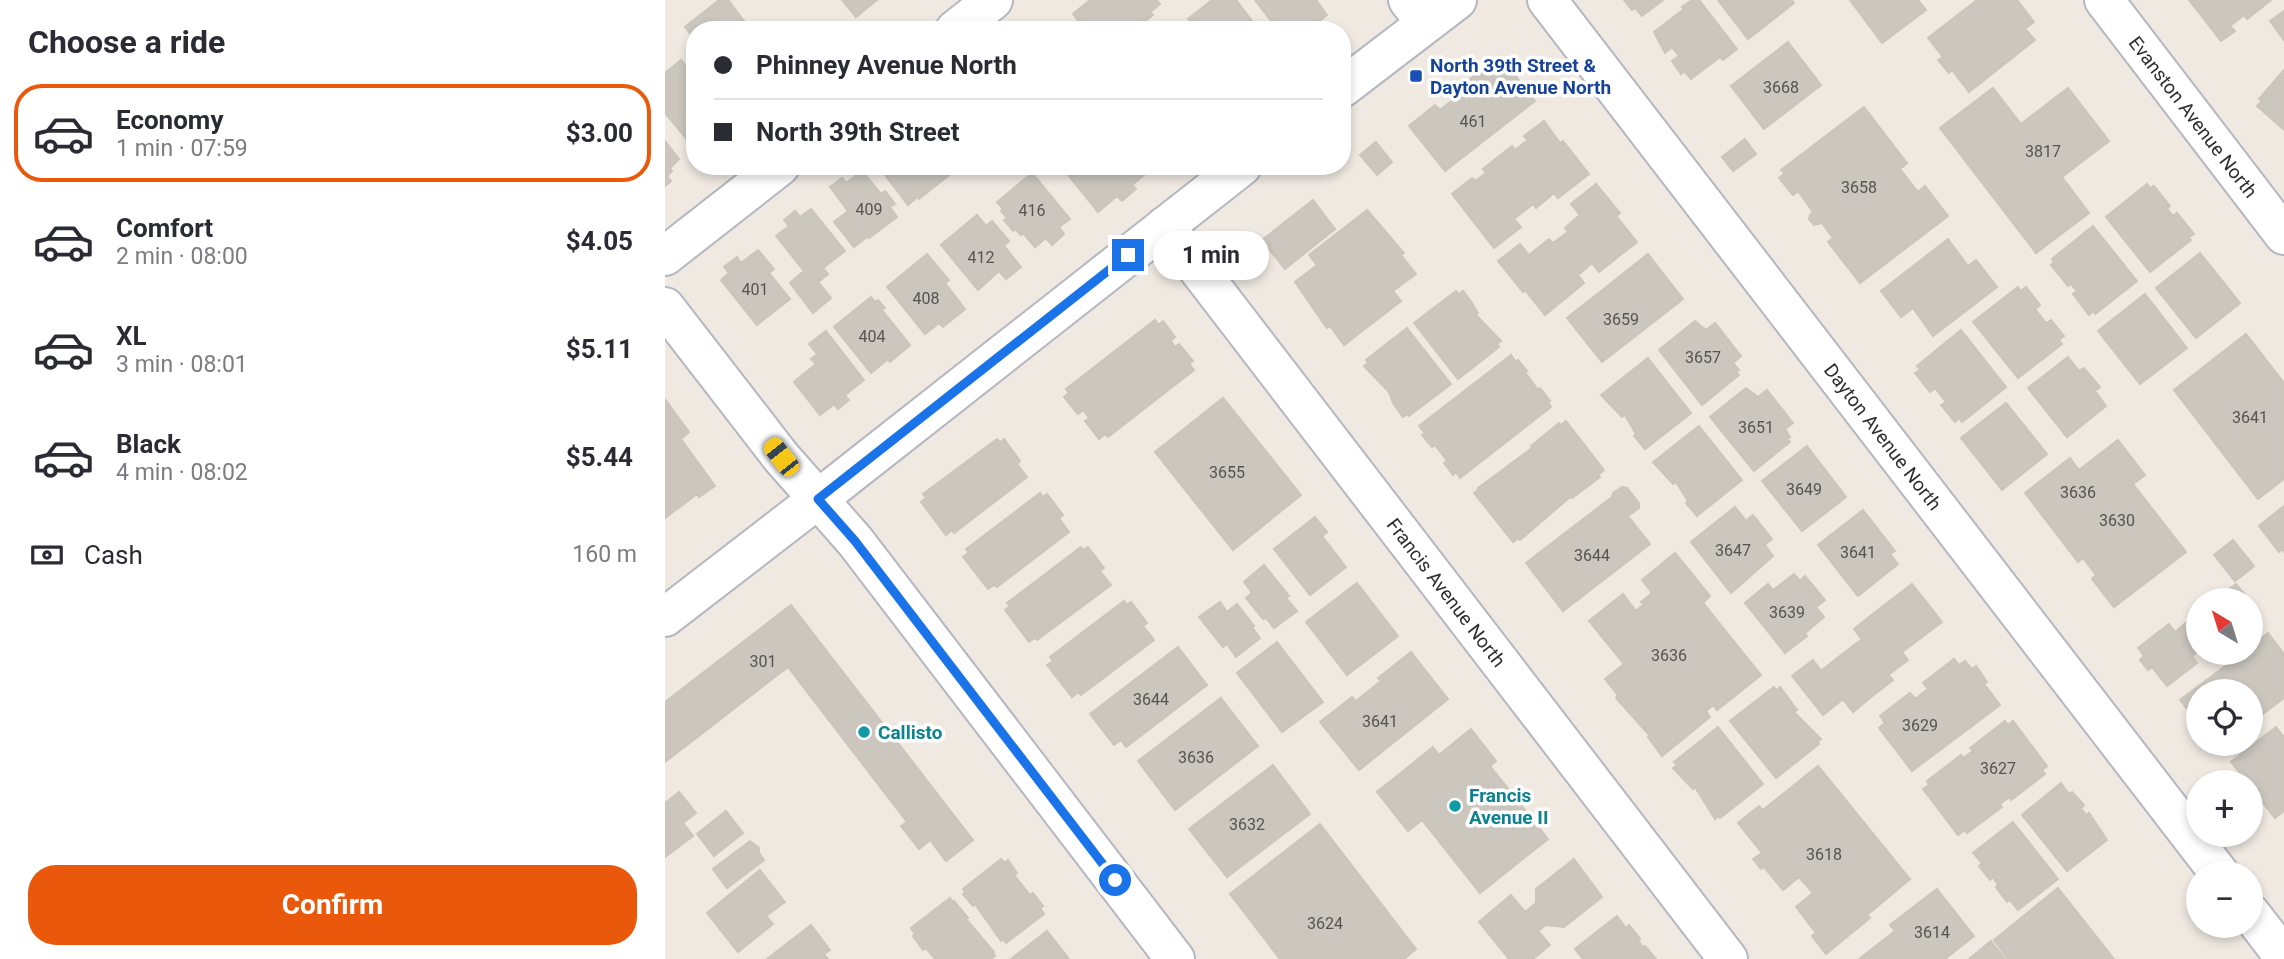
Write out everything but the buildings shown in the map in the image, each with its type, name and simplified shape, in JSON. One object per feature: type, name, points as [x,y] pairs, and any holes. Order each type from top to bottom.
[{"type":"street","points":[[966,21],[993,0]]},
{"type":"street","points":[[1351,79],[1417,12],[1457,0]]},
{"type":"street","name":"Dayton Avenue North","points":[[1547,0],[2210,861]]},
{"type":"street","name":"Evanston Avenue North","points":[[2103,0],[2284,235]]},
{"type":"street","points":[[665,256],[768,175]]},
{"type":"street","points":[[665,617],[1230,175]]},
{"type":"street","name":"Francis Avenue North","points":[[1165,226],[1728,959]]},
{"type":"street","points":[[665,307],[781,457],[855,541],[1175,959]]},
{"type":"street","points":[[2263,930],[2284,957]]},
{"type":"place","name":"North 39th Street & Dayton Avenue North","points":[[1416,76]]},
{"type":"place","name":"Callisto","points":[[864,732]]},
{"type":"place","name":"Francis Avenue II","points":[[1455,806]]},
{"type":"route","points":[[1115,880],[855,541],[818,499],[1128,255]]}]
